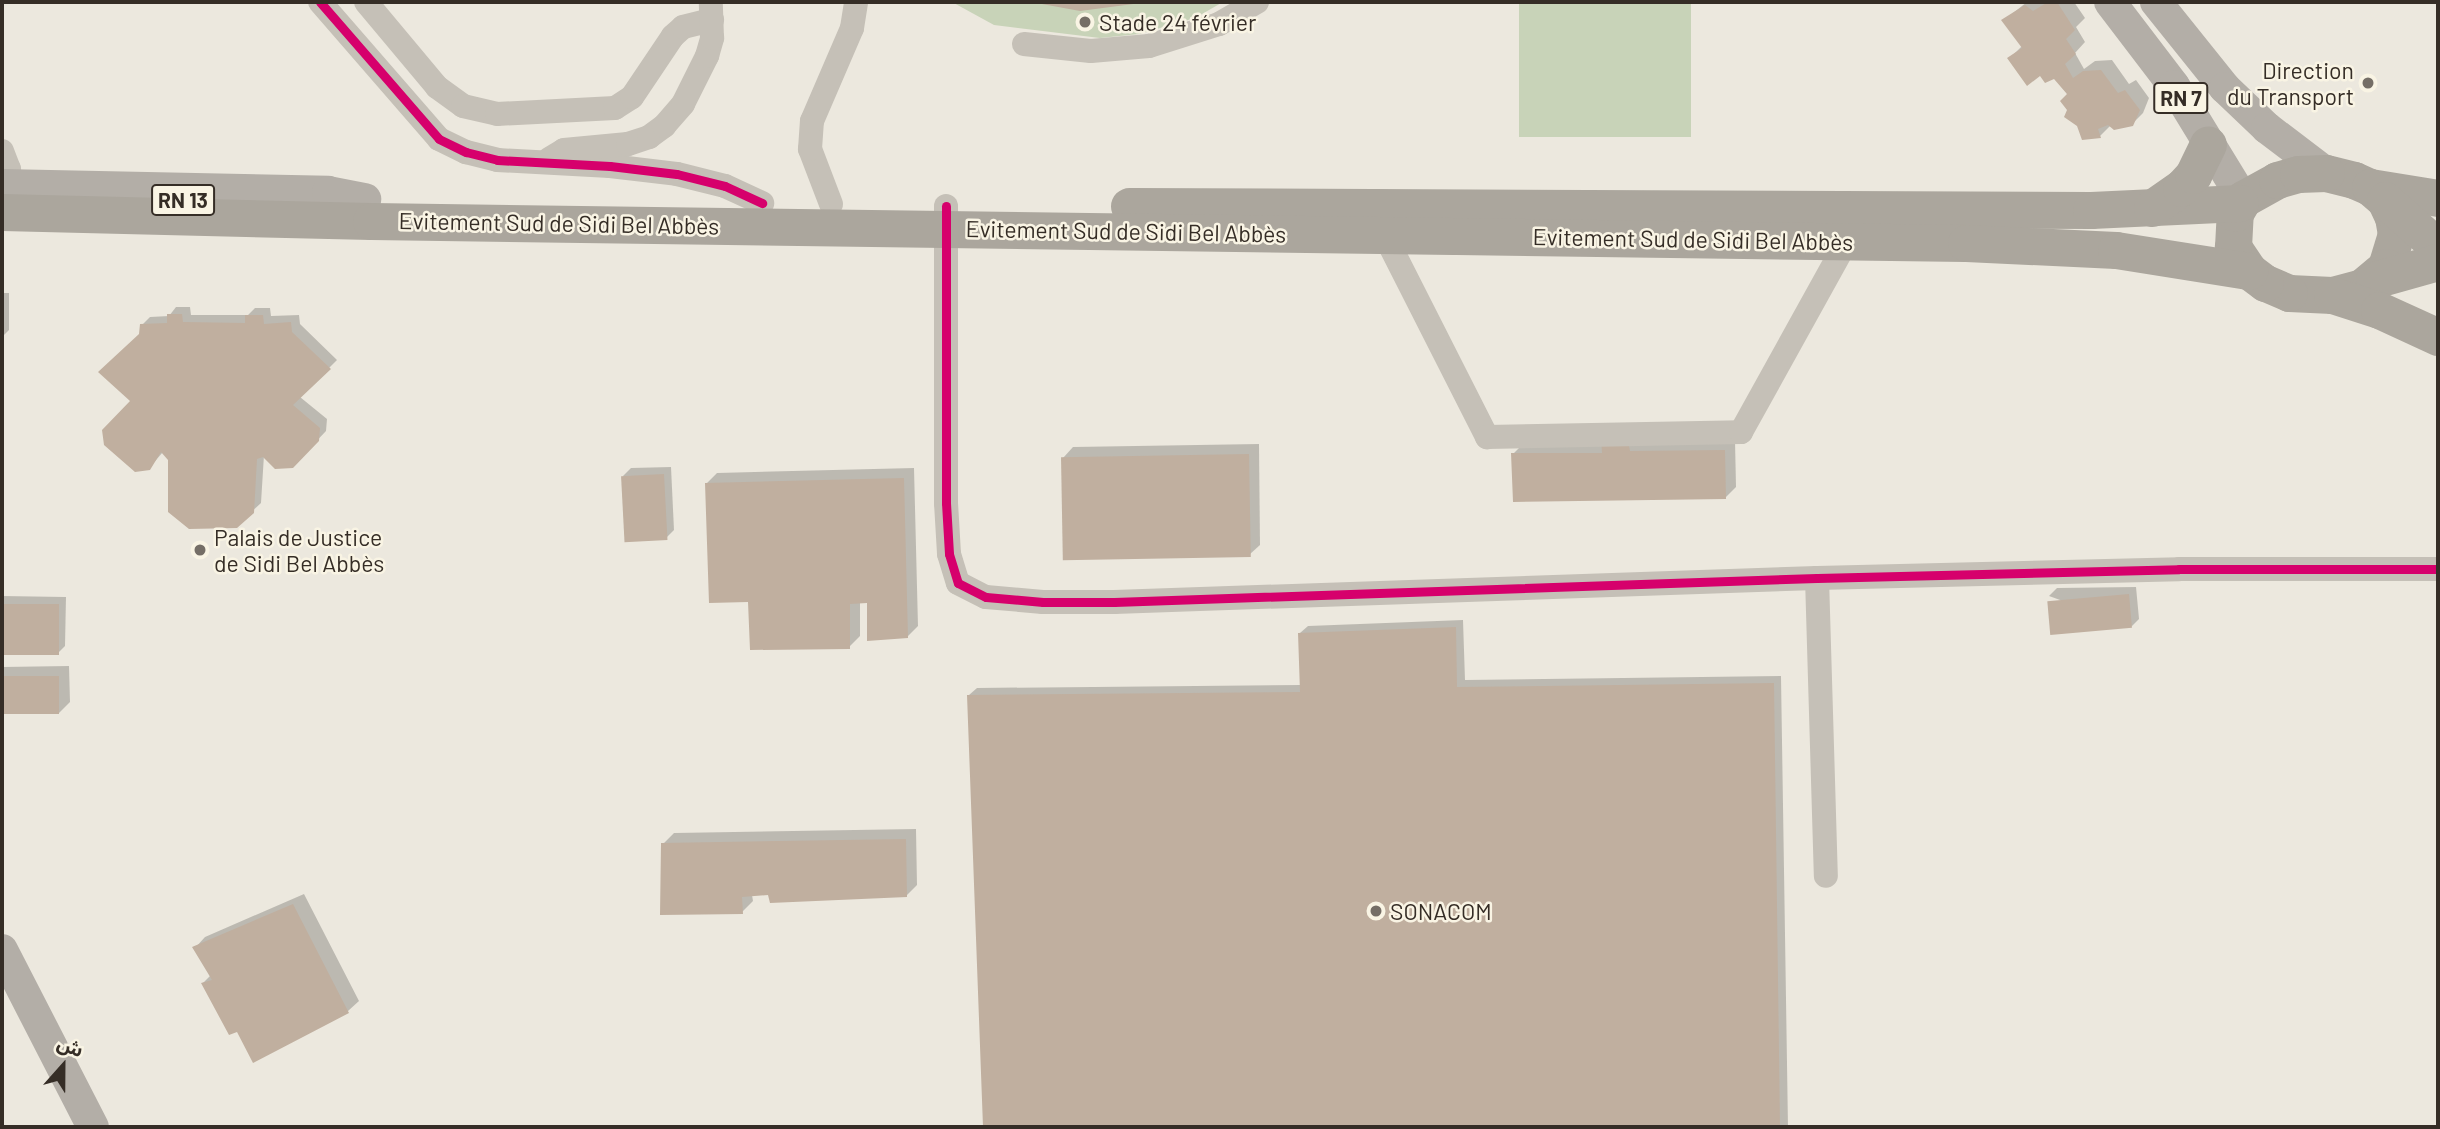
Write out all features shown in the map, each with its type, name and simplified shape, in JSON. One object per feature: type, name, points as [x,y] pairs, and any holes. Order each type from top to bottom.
[{"type":"highway","points":[[2152,208],[2181,188],[2193,175],[2208,144]]},
{"type":"highway","points":[[2438,247],[2377,194],[2326,173],[2298,174],[2277,180],[2242,201],[2235,213],[2232,236],[2233,247],[2249,271],[2265,283],[2289,293],[2332,295],[2379,310],[2438,337]]},
{"type":"highway","points":[[2377,194],[2438,198]]},
{"type":"highway","points":[[2374,280],[2386,267],[2396,234],[2393,217],[2377,194]]},
{"type":"highway","name":"RN 13","points":[[4,195],[368,210]]},
{"type":"highway","name":"Evitement Sud de Sidi Bel Abbès","points":[[368,210],[796,211],[946,217],[1377,220],[1863,208],[2091,210],[2242,201]]},
{"type":"highway","name":"Evitement Sud de Sidi Bel Abbès","points":[[1377,220],[2116,250],[2249,271]]},
{"type":"highway","points":[[2332,295],[2438,262]]},
{"type":"main road","name":"RN 7","points":[[2110,2],[2174,86],[2242,201]]},
{"type":"main road","name":"RN 7","points":[[2156,2],[2225,88],[2267,128],[2326,173]]},
{"type":"main road","points":[[2,225],[320,227],[368,210]]},
{"type":"main road","points":[[2,950],[93,1127]]},
{"type":"street","points":[[320,2],[439,139],[466,152],[497,160],[610,166],[677,174],[725,186],[796,211],[810,149],[812,121],[852,29],[856,2]]},
{"type":"street","points":[[366,2],[437,87],[463,106],[497,114],[615,108],[632,97],[673,36],[711,11],[712,38],[699,77],[683,104],[663,126],[649,137],[628,144],[564,150],[542,162]]},
{"type":"street","points":[[1024,44],[1091,51],[1149,46],[1219,24],[1257,2]]},
{"type":"street","points":[[2,151],[4,195]]},
{"type":"street","points":[[1377,220],[1487,437],[1741,432],[1848,241],[1863,208]]},
{"type":"street","points":[[946,217],[946,503],[950,554],[958,583],[986,597],[1042,602],[1114,601],[2179,569],[2438,569]]},
{"type":"street","points":[[1817,578],[1826,876]]},
{"type":"green space","name":"Stade 24 février","points":[[952,2],[1223,2],[1195,18],[1139,34],[1100,38],[994,25]]},
{"type":"green space","points":[[1519,2],[1691,2],[1691,137],[1519,137]]},
{"type":"building","points":[[1031,2],[1141,2],[1141,3],[1080,11]]},
{"type":"building","points":[[2048,2],[2057,2],[2075,30],[2066,39],[2076,54],[2065,64],[2073,78],[2083,71],[2101,70],[2118,93],[2125,90],[2140,110],[2133,126],[2114,130],[2108,125],[2098,129],[2101,138],[2082,140],[2077,126],[2064,117],[2067,110],[2060,101],[2067,94],[2054,79],[2045,83],[2040,76],[2027,86],[2007,58],[2022,48],[2001,20],[2025,5],[2033,11]]},
{"type":"building","points":[[167,314],[182,314],[183,322],[245,323],[245,315],[263,315],[264,324],[291,322],[292,332],[331,369],[293,405],[320,428],[319,441],[293,468],[275,469],[263,457],[257,459],[254,513],[237,528],[189,529],[168,512],[168,460],[161,452],[150,470],[135,472],[104,445],[102,430],[130,401],[98,372],[139,334],[140,324],[167,323]]},
{"type":"building","points":[[1601,436],[1627,436],[1630,451],[1725,450],[1726,499],[1513,502],[1511,453],[1602,453]]},
{"type":"building","points":[[1249,454],[1251,557],[1063,560],[1061,457]]},
{"type":"building","points":[[664,474],[667,540],[625,542],[621,476]]},
{"type":"building","points":[[904,478],[908,638],[867,641],[867,603],[850,604],[850,649],[750,650],[748,602],[709,603],[705,483]]},
{"type":"building","points":[[2129,594],[2132,628],[2050,635],[2047,601]]},
{"type":"building","points":[[2,604],[59,604],[59,655],[2,655]]},
{"type":"building","name":"SONACOM","points":[[1456,627],[1457,687],[1774,683],[1780,1127],[983,1127],[967,695],[1300,692],[1298,633]]},
{"type":"building","points":[[2,676],[59,676],[59,714],[2,714]]},
{"type":"building","points":[[906,839],[907,897],[770,903],[768,895],[742,897],[743,914],[660,915],[661,843]]},
{"type":"building","points":[[293,904],[349,1013],[253,1063],[237,1032],[229,1035],[201,983],[212,980],[192,947]]},
{"type":"cycle path","points":[[320,2],[439,139],[466,152],[497,160],[610,166],[677,174],[725,186],[762,203]]},
{"type":"cycle path","points":[[946,206],[946,503],[949,554],[958,583],[986,597],[1043,602],[1114,602],[1817,578],[2179,569],[2438,569]]},
{"type":"place","name":"Stade 24 février","points":[[1085,22]]},
{"type":"place","name":"Direction du Transport","points":[[2368,83]]},
{"type":"place","name":"Palais de Justice de Sidi Bel Abbès","points":[[200,550]]},
{"type":"place","name":"SONACOM","points":[[1376,911]]}]
